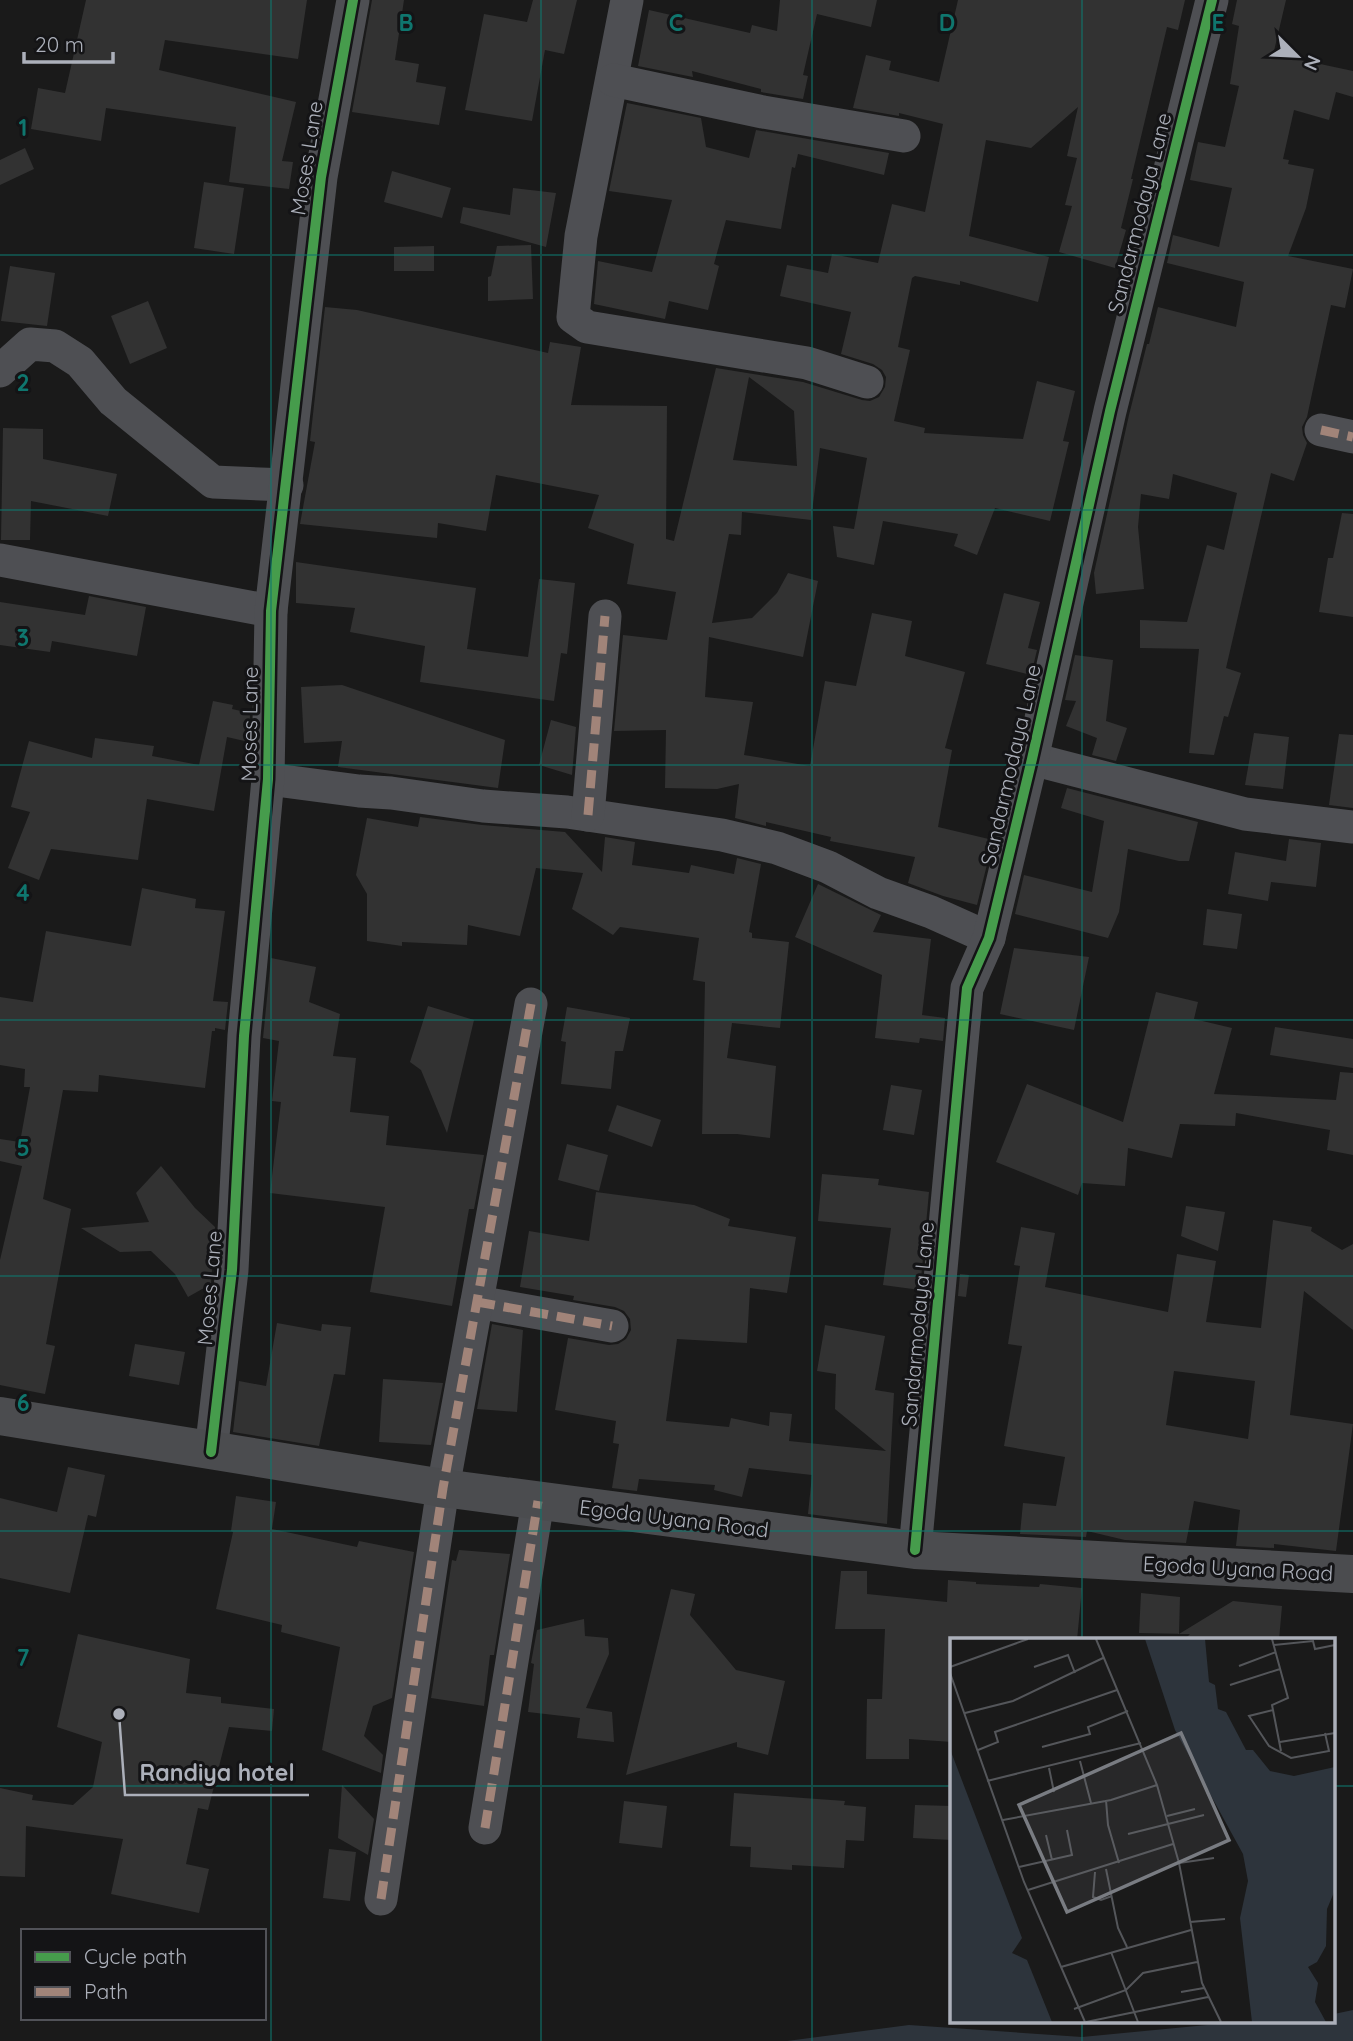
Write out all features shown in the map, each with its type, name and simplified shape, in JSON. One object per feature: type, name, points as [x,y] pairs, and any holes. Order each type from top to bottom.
[{"type":"main road","name":"Egoda Uyana Road","points":[[0,1416],[443,1488],[915,1550],[1353,1574]]},
{"type":"street","name":"Moses Lane","points":[[211,1452],[233,1270],[244,1035],[268,779],[271,611],[321,177],[353,0]]},
{"type":"street","points":[[627,0],[581,236],[573,317],[587,327],[807,363],[867,382]]},
{"type":"street","name":"Sandarmodaya Lane","points":[[915,1550],[967,988],[989,938],[1110,411],[1212,0]]},
{"type":"street","points":[[613,80],[763,112],[904,136]]},
{"type":"street","points":[[0,371],[30,344],[55,346],[80,362],[113,401],[213,482],[287,485]]},
{"type":"street","points":[[1321,430],[1353,437]]},
{"type":"street","points":[[0,560],[271,611]]},
{"type":"street","points":[[588,815],[605,616]]},
{"type":"street","points":[[1032,759],[1245,814],[1353,827]]},
{"type":"street","points":[[268,779],[482,806],[526,807],[722,835],[777,848],[828,867],[878,893],[989,938]]},
{"type":"street","points":[[381,1899],[443,1488],[531,1004]]},
{"type":"street","points":[[477,1302],[612,1326]]},
{"type":"street","points":[[485,1828],[538,1501]]},
{"type":"shaded area","points":[[1353,2010],[1353,2041],[787,2041],[909,2025],[1082,2037],[1217,2024],[1336,2024],[1336,2014]]},
{"type":"building","points":[[86,0],[307,0],[298,59],[165,40],[159,70],[296,102],[282,161],[293,162],[289,189],[229,182],[236,127],[106,108],[101,141],[31,129],[38,88],[65,93]]},
{"type":"building","points":[[372,0],[404,0],[395,60],[419,64],[416,82],[446,87],[439,125],[352,112]]},
{"type":"building","points":[[533,0],[577,0],[564,54],[545,50],[532,121],[465,110],[484,14],[527,22]]},
{"type":"building","points":[[780,0],[877,0],[871,27],[817,14],[803,75],[808,76],[803,99],[761,92],[761,89],[692,71],[693,77],[638,66],[649,10],[750,33],[752,25],[777,31]]},
{"type":"building","points":[[958,0],[1185,0],[1178,30],[1167,27],[1131,179],[1121,228],[1126,230],[1115,268],[1059,252],[1072,206],[1065,205],[1077,158],[1067,156],[1078,107],[1031,148],[986,140],[969,236],[1049,257],[1038,302],[960,281],[960,285],[915,276],[912,278],[898,347],[910,350],[894,421],[925,428],[924,433],[1023,439],[1037,381],[1075,391],[1063,441],[1069,442],[1050,521],[995,508],[977,555],[954,546],[958,534],[883,521],[874,565],[837,557],[833,526],[854,529],[867,458],[820,448],[811,520],[742,512],[741,535],[729,534],[712,623],[752,618],[777,593],[788,573],[818,581],[803,657],[709,637],[705,697],[753,702],[744,755],[810,766],[825,681],[856,686],[872,613],[912,621],[905,656],[965,672],[945,748],[952,750],[938,827],[993,840],[977,905],[908,883],[915,857],[830,841],[831,837],[766,822],[766,826],[735,818],[739,784],[717,789],[665,788],[666,730],[614,731],[623,635],[667,640],[676,592],[627,584],[634,544],[588,528],[599,495],[496,475],[486,531],[438,523],[437,538],[300,524],[315,442],[310,441],[325,307],[357,310],[548,353],[550,342],[581,347],[571,405],[667,406],[666,539],[674,541],[716,368],[803,382],[870,401],[879,397],[885,387],[886,377],[882,370],[873,364],[841,354],[851,312],[780,296],[787,265],[828,273],[832,254],[878,263],[892,204],[925,212],[943,124],[899,113],[899,116],[853,108],[866,55],[891,61],[889,70],[939,82]],"holes":[[[749,377],[794,411],[797,466],[733,460]]]},
{"type":"building","points":[[1237,0],[1286,0],[1274,51],[1293,54],[1292,58],[1353,71],[1353,97],[1336,92],[1329,120],[1294,110],[1283,159],[1289,160],[1288,164],[1314,169],[1306,208],[1288,256],[1353,269],[1345,308],[1331,305],[1307,417],[1302,427],[1307,443],[1294,481],[1271,473],[1226,668],[1241,673],[1228,717],[1224,716],[1214,755],[1189,753],[1199,649],[1140,648],[1140,620],[1187,622],[1207,545],[1224,550],[1237,493],[1173,474],[1169,499],[1141,494],[1138,527],[1144,589],[1096,594],[1094,573],[1129,415],[1158,307],[1236,327],[1244,282],[1167,263],[1173,235],[1219,247],[1232,188],[1190,180],[1198,142],[1225,147],[1239,86],[1230,84],[1239,26],[1232,24]]},
{"type":"building","points":[[627,103],[701,118],[706,147],[749,158],[756,130],[889,153],[884,175],[798,154],[795,168],[792,167],[781,229],[726,220],[714,264],[719,266],[708,310],[669,301],[665,319],[594,304],[598,261],[652,272],[672,200],[609,191]]},
{"type":"building","points":[[25,148],[34,169],[0,185],[0,160]]},
{"type":"building","points":[[392,171],[451,188],[442,218],[384,202]]},
{"type":"building","points":[[204,182],[244,188],[234,254],[194,248]]},
{"type":"building","points":[[513,188],[556,193],[546,247],[460,223],[463,207],[510,215]]},
{"type":"building","points":[[531,245],[533,299],[488,301],[488,277],[491,276],[497,246]]},
{"type":"building","points":[[434,246],[434,271],[394,271],[394,247]]},
{"type":"building","points":[[10,266],[55,273],[47,326],[1,321]]},
{"type":"building","points":[[148,301],[167,348],[130,364],[111,316]]},
{"type":"building","points":[[3,428],[43,429],[43,459],[117,474],[108,516],[31,501],[30,540],[1,540]]},
{"type":"building","points":[[1342,513],[1353,514],[1353,617],[1319,612],[1328,558],[1333,558]]},
{"type":"building","points":[[296,562],[476,588],[467,649],[528,657],[539,579],[575,583],[567,654],[561,653],[554,701],[420,682],[425,646],[350,632],[355,608],[296,603]]},
{"type":"building","points":[[1004,593],[1040,602],[1028,648],[1037,650],[1031,675],[986,664]]},
{"type":"building","points":[[89,596],[146,607],[137,656],[52,641],[50,652],[0,645],[0,602],[85,615]]},
{"type":"building","points":[[1075,655],[1113,660],[1106,721],[1127,728],[1116,761],[1092,755],[1097,738],[1066,726],[1076,701],[1065,700]]},
{"type":"building","points":[[342,685],[505,740],[498,788],[338,767],[342,741],[304,743],[301,687]]},
{"type":"building","points":[[213,701],[233,705],[232,709],[250,713],[249,742],[227,737],[214,811],[147,799],[138,860],[51,849],[39,880],[8,868],[30,812],[11,807],[29,741],[92,758],[95,738],[154,746],[152,756],[199,765]]},
{"type":"building","points":[[551,720],[576,727],[572,775],[539,765]]},
{"type":"building","points":[[1254,733],[1289,737],[1283,789],[1245,785]]},
{"type":"building","points":[[1339,734],[1353,735],[1353,808],[1329,805]]},
{"type":"building","points":[[1067,788],[1198,822],[1189,861],[1128,849],[1119,912],[1108,938],[1015,914],[1024,875],[1092,892],[1104,821],[1061,808]]},
{"type":"building","points":[[420,817],[565,832],[602,872],[605,837],[635,842],[632,865],[689,873],[691,865],[734,874],[737,858],[761,864],[749,932],[752,933],[752,938],[789,942],[780,1028],[732,1023],[727,1058],[776,1066],[770,1138],[702,1134],[705,982],[693,980],[699,938],[620,927],[613,935],[572,909],[583,873],[536,868],[520,936],[468,925],[467,945],[402,942],[402,946],[367,941],[367,894],[356,875],[367,818],[418,827]]},
{"type":"building","points":[[1289,839],[1321,843],[1316,887],[1271,882],[1268,901],[1228,894],[1235,852],[1286,861]]},
{"type":"building","points":[[818,884],[881,915],[873,932],[931,939],[922,1015],[945,1018],[943,1041],[920,1038],[919,1043],[875,1038],[882,975],[795,937]]},
{"type":"building","points":[[142,888],[196,899],[195,908],[225,911],[213,1001],[228,1002],[225,1030],[215,1028],[215,1031],[212,1031],[205,1088],[99,1075],[98,1092],[63,1090],[43,1199],[71,1209],[46,1344],[55,1346],[45,1394],[0,1385],[0,1260],[22,1166],[0,1161],[0,1139],[20,1142],[30,1087],[24,1087],[25,1069],[0,1065],[0,997],[33,1002],[46,931],[131,946]]},
{"type":"building","points":[[1207,909],[1242,914],[1237,949],[1203,945]]},
{"type":"building","points":[[1014,948],[1089,957],[1074,1030],[1000,1014]]},
{"type":"building","points":[[271,958],[316,967],[309,1002],[340,1014],[333,1056],[356,1058],[350,1112],[389,1116],[386,1145],[484,1155],[474,1209],[469,1209],[452,1306],[370,1292],[385,1207],[270,1193],[281,1102],[272,1101],[279,1041],[263,1038]]},
{"type":"building","points":[[1156,992],[1198,1002],[1194,1019],[1232,1028],[1214,1094],[1336,1100],[1340,1072],[1353,1073],[1353,1155],[1327,1150],[1330,1130],[1236,1113],[1235,1126],[1180,1124],[1172,1158],[1128,1148],[1125,1186],[1082,1183],[1078,1195],[996,1162],[1027,1084],[1123,1122]]},
{"type":"building","points":[[428,1006],[474,1020],[447,1133],[421,1070],[410,1062]]},
{"type":"building","points":[[567,1007],[630,1018],[623,1051],[615,1051],[611,1089],[561,1084],[566,1042],[561,1041]]},
{"type":"building","points":[[1275,1027],[1353,1039],[1353,1068],[1270,1055]]},
{"type":"building","points":[[891,1085],[922,1090],[914,1135],[883,1130]]},
{"type":"building","points":[[617,1105],[661,1120],[652,1147],[608,1131]]},
{"type":"building","points":[[567,1144],[608,1155],[599,1191],[558,1180]]},
{"type":"building","points":[[161,1166],[195,1208],[215,1227],[211,1284],[188,1297],[175,1274],[151,1251],[120,1252],[81,1228],[149,1222],[136,1193]]},
{"type":"building","points":[[822,1174],[879,1179],[878,1185],[929,1192],[920,1290],[883,1285],[891,1228],[818,1221]]},
{"type":"building","points":[[596,1192],[694,1205],[730,1219],[728,1226],[796,1237],[787,1293],[750,1288],[747,1343],[677,1339],[666,1421],[729,1427],[731,1418],[769,1426],[770,1412],[792,1414],[789,1441],[886,1451],[835,1409],[836,1374],[817,1371],[825,1325],[885,1336],[875,1390],[894,1393],[887,1524],[808,1514],[812,1475],[749,1468],[742,1497],[714,1490],[715,1485],[639,1479],[637,1491],[612,1488],[619,1444],[613,1443],[616,1421],[555,1410],[568,1338],[618,1344],[626,1339],[631,1330],[630,1319],[624,1311],[615,1307],[573,1300],[574,1296],[520,1287],[529,1231],[589,1241]]},
{"type":"building","points":[[1186,1206],[1225,1212],[1218,1251],[1181,1236]]},
{"type":"building","points":[[1273,1220],[1312,1227],[1311,1231],[1342,1250],[1353,1244],[1353,1330],[1304,1291],[1290,1415],[1353,1424],[1336,1551],[1274,1544],[1274,1548],[1236,1546],[1240,1510],[1194,1501],[1186,1543],[1125,1540],[1087,1531],[1086,1537],[1020,1534],[1023,1503],[1056,1506],[1065,1457],[1004,1446],[1022,1346],[1008,1344],[1020,1266],[1014,1265],[1021,1227],[1055,1233],[1045,1287],[1168,1312],[1177,1254],[1216,1261],[1206,1322],[1261,1328]],"holes":[[[1174,1371],[1255,1381],[1248,1439],[1166,1425]]]},
{"type":"building","points":[[960,1274],[969,1275],[966,1297],[958,1296]]},
{"type":"building","points":[[277,1323],[321,1331],[322,1324],[351,1327],[345,1375],[334,1374],[319,1446],[233,1432],[239,1381],[266,1386]]},
{"type":"building","points":[[492,1324],[523,1330],[517,1412],[477,1409]]},
{"type":"building","points":[[135,1344],[185,1352],[179,1385],[129,1376]]},
{"type":"building","points":[[383,1379],[443,1383],[431,1445],[379,1442]]},
{"type":"building","points":[[68,1467],[105,1475],[96,1517],[88,1515],[70,1593],[0,1578],[0,1498],[57,1512]]},
{"type":"building","points":[[236,1496],[276,1502],[272,1529],[357,1547],[359,1541],[414,1552],[392,1698],[373,1706],[364,1736],[383,1755],[381,1773],[322,1750],[340,1647],[281,1632],[282,1625],[216,1609],[233,1532]]},
{"type":"building","points":[[459,1550],[510,1554],[494,1655],[490,1655],[484,1706],[431,1698],[452,1560],[456,1561]]},
{"type":"building","points":[[841,1571],[867,1571],[867,1594],[947,1602],[948,1580],[976,1584],[1039,1587],[1040,1584],[1082,1588],[1077,1638],[950,1638],[950,1742],[909,1739],[909,1759],[866,1759],[867,1699],[882,1699],[885,1629],[835,1629]]},
{"type":"building","points":[[671,1589],[695,1594],[690,1615],[736,1670],[785,1681],[768,1755],[737,1747],[737,1742],[626,1775]]},
{"type":"building","points":[[1141,1593],[1180,1597],[1179,1634],[1139,1633]]},
{"type":"building","points":[[1233,1601],[1282,1606],[1279,1638],[1186,1638],[1190,1634],[1179,1634]]},
{"type":"building","points":[[584,1619],[585,1636],[608,1638],[609,1654],[586,1708],[612,1712],[614,1742],[577,1738],[580,1718],[528,1712],[534,1664],[531,1663],[537,1630]]},
{"type":"building","points":[[78,1634],[190,1659],[186,1693],[221,1697],[221,1703],[274,1709],[272,1731],[229,1727],[208,1810],[198,1808],[186,1864],[209,1869],[199,1913],[111,1894],[123,1839],[26,1826],[25,1877],[0,1876],[0,1788],[33,1795],[32,1800],[73,1805],[93,1787],[102,1742],[57,1727]]},
{"type":"building","points":[[342,1785],[374,1819],[368,1855],[338,1838]]},
{"type":"building","points":[[734,1793],[845,1801],[844,1805],[866,1807],[864,1841],[846,1840],[844,1868],[792,1865],[792,1870],[750,1867],[751,1847],[730,1846]]},
{"type":"building","points":[[624,1801],[667,1806],[662,1848],[619,1843]]},
{"type":"building","points":[[915,1805],[950,1806],[950,1840],[913,1838]]},
{"type":"building","points":[[329,1849],[356,1852],[350,1901],[323,1898]]},
{"type":"marked path","points":[[1321,430],[1353,437]]},
{"type":"marked path","points":[[588,815],[605,616]]},
{"type":"marked path","points":[[381,1899],[443,1488],[531,1004]]},
{"type":"marked path","points":[[477,1302],[612,1326]]},
{"type":"marked path","points":[[485,1828],[538,1501]]},
{"type":"cycle path","points":[[211,1452],[232,1270],[244,1036],[268,779],[271,611],[321,177],[353,0]]},
{"type":"cycle path","points":[[915,1550],[967,988],[989,938],[1110,411],[1212,0]]},
{"type":"place","name":"Randiya hotel","points":[[119,1714]]}]
